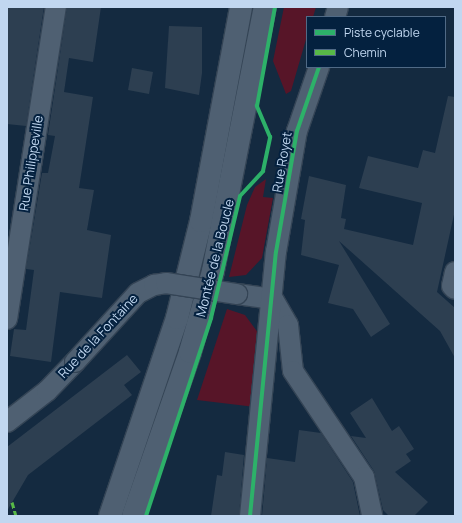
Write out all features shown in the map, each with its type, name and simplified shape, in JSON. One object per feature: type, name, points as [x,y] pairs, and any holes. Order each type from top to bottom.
[{"type":"main road","name":"Montée de la Boucle","points":[[110,516],[177,318],[201,221],[241,7]]},
{"type":"main road","name":"Montée de la Boucle","points":[[134,516],[190,352],[213,271],[265,7]]},
{"type":"street","name":"Rue Philippeville","points":[[7,319],[56,7]]},
{"type":"street","name":"Rue Royet","points":[[250,516],[282,217],[297,131],[319,68]]},
{"type":"street","points":[[455,272],[452,286],[455,289]]},
{"type":"street","name":"Rue de la Fontaine","points":[[7,422],[47,391],[138,293],[149,287],[166,283],[273,299]]},
{"type":"street","points":[[273,299],[288,325],[293,371],[364,477],[372,516]]},
{"type":"shaded area","points":[[284,7],[316,7],[313,16],[306,16],[306,39],[291,91],[286,94],[273,61]]},
{"type":"shaded area","points":[[266,179],[263,197],[273,198],[262,258],[246,275],[229,277],[247,205],[255,187]]},
{"type":"shaded area","points":[[227,309],[245,315],[259,334],[255,407],[197,400]]},
{"type":"building","points":[[7,7],[44,7],[26,126],[7,124]]},
{"type":"building","points":[[67,7],[101,7],[93,62],[69,58],[64,92],[93,97],[79,188],[94,190],[87,230],[111,235],[102,298],[60,292],[51,362],[10,356],[14,329],[26,330],[34,270],[26,269],[42,173],[48,173],[55,136],[48,135]]},
{"type":"building","points":[[169,26],[202,27],[202,73],[199,95],[165,88]]},
{"type":"building","points":[[132,68],[153,72],[149,94],[128,90]]},
{"type":"building","points":[[448,96],[455,97],[455,210],[437,292],[455,308],[455,358],[440,331],[339,241],[390,324],[371,337],[353,309],[328,303],[339,265],[301,255],[305,220],[301,219],[309,176],[346,185],[341,218],[346,219],[344,229],[413,245],[422,203],[359,188],[368,156],[418,168],[423,150],[435,153]]},
{"type":"building","points":[[127,355],[141,372],[124,385],[132,395],[28,475],[7,511],[7,447]]},
{"type":"building","points":[[372,398],[392,431],[399,426],[414,449],[406,454],[411,461],[395,472],[428,502],[414,516],[389,516],[383,510],[374,471],[351,436],[366,438],[350,413]]},
{"type":"building","points":[[299,430],[321,433],[353,482],[360,516],[262,516],[267,458],[295,462]]},
{"type":"building","points":[[225,452],[244,455],[239,516],[211,516],[217,475],[222,476]]},
{"type":"marked path","points":[[12,502],[16,516]]},
{"type":"cycle path","points":[[146,516],[211,318],[240,196],[263,171],[270,137],[257,106],[275,7]]},
{"type":"cycle path","points":[[250,516],[276,252],[297,131],[319,68]]}]
